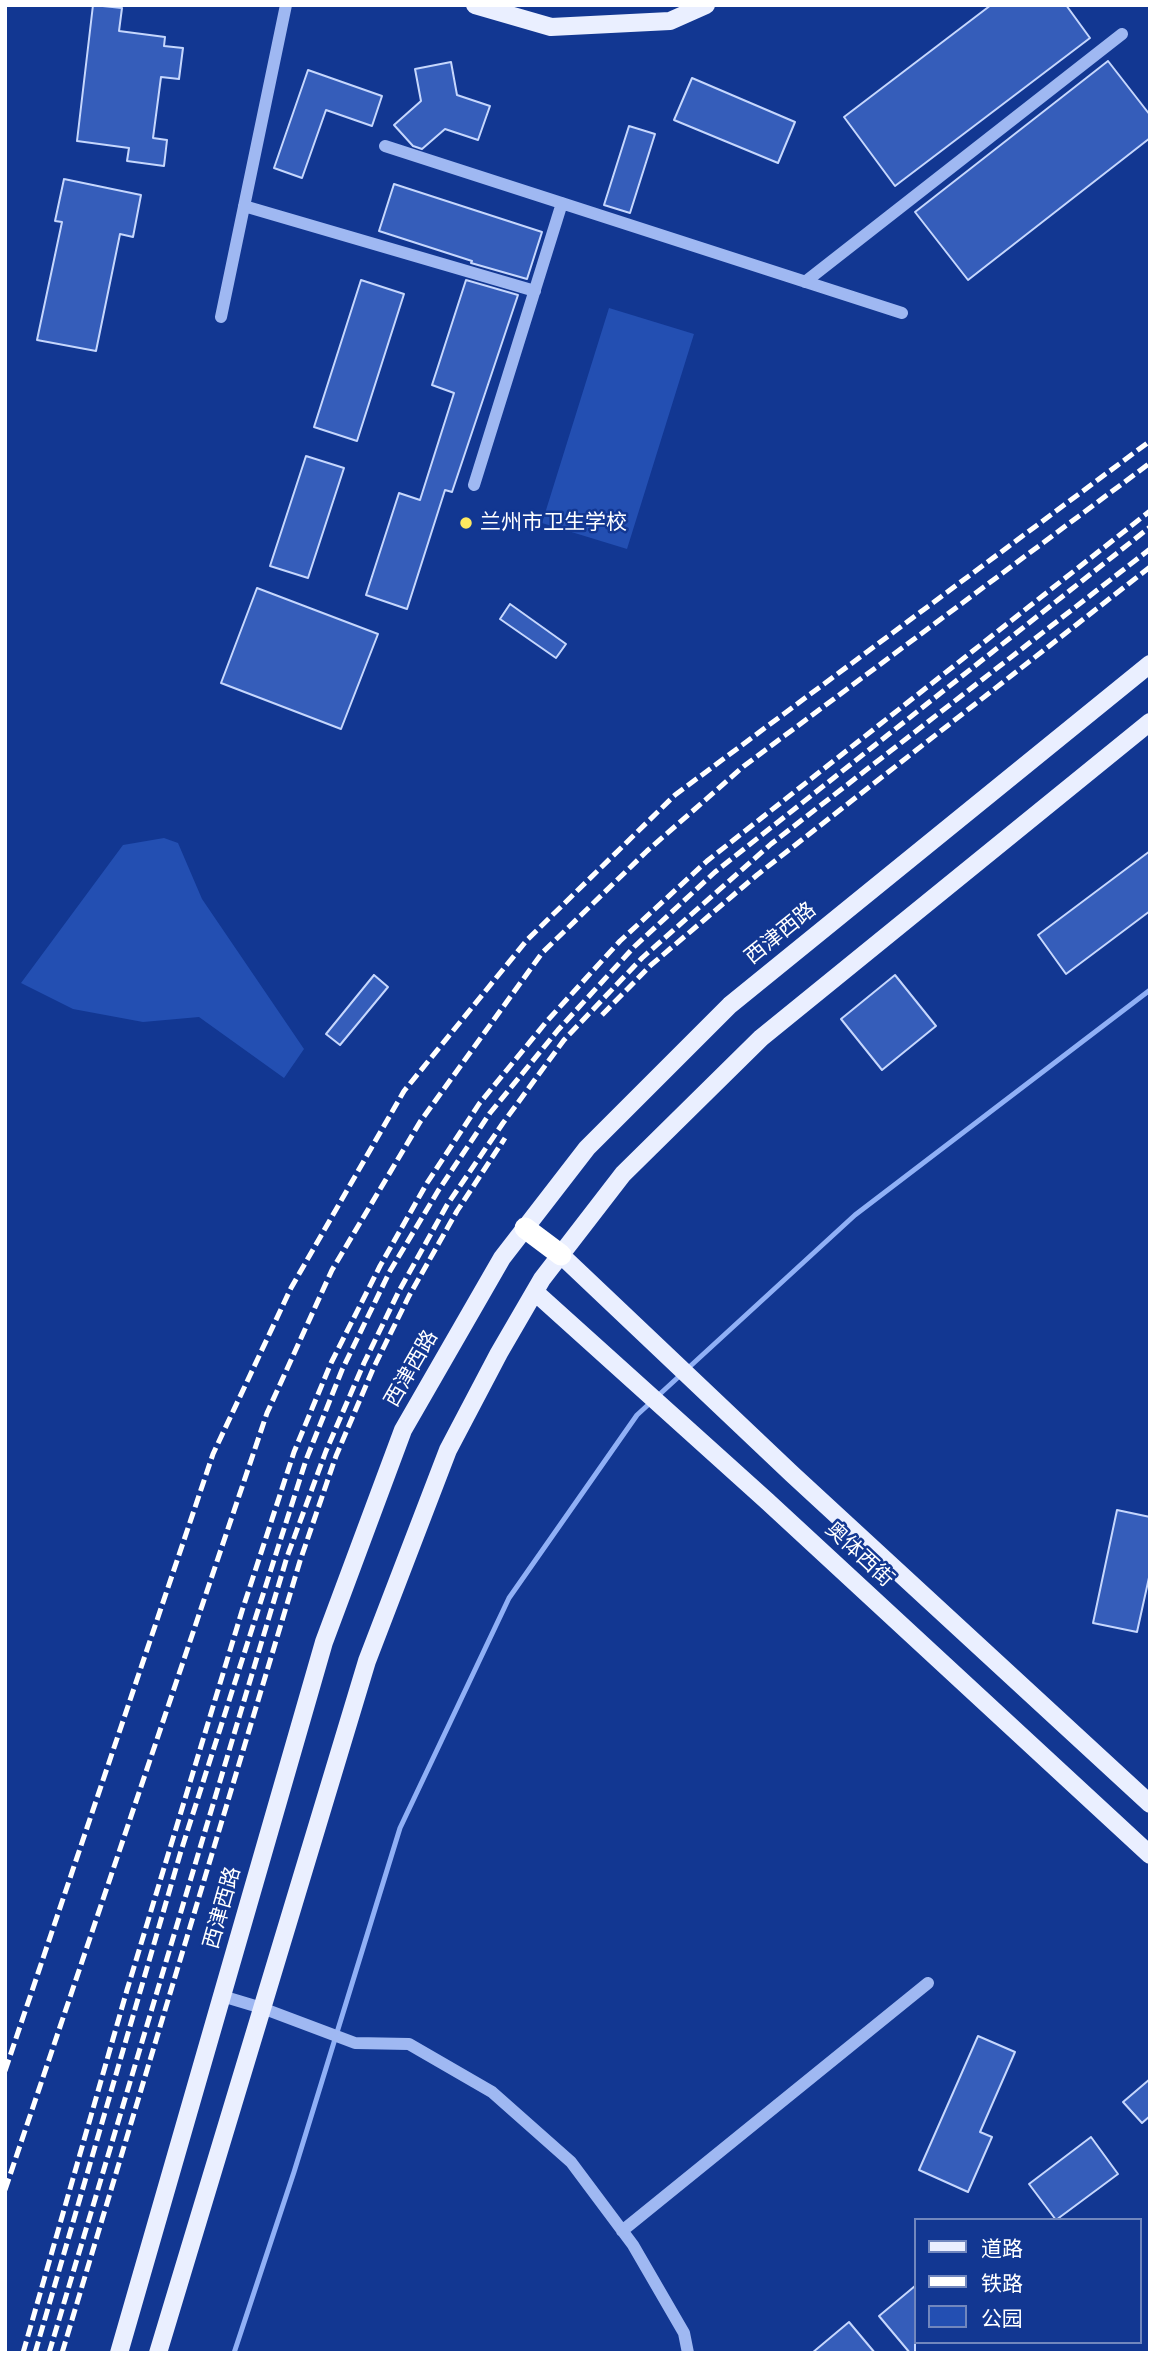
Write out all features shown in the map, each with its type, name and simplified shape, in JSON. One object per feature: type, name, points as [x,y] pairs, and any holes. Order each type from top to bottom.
[{"type":"highway","points":[[525,1228],[561,1255]]},
{"type":"main road","points":[[475,5],[551,27],[670,21],[706,5]]},
{"type":"main road","name":"西津西路","points":[[119,2353],[324,1642],[403,1430],[502,1258],[587,1148],[730,1005],[1150,664]]},
{"type":"main road","points":[[158,2353],[367,1661],[448,1450],[499,1353],[535,1292],[623,1174],[761,1038],[1150,722]]},
{"type":"main road","name":"奥体西街","points":[[561,1255],[792,1474],[1150,1804]]},
{"type":"main road","name":"奥体西街","points":[[535,1292],[767,1501],[1150,1854]]},
{"type":"lane","points":[[221,317],[286,5]]},
{"type":"lane","points":[[805,282],[1122,34]]},
{"type":"lane","points":[[385,146],[902,313]]},
{"type":"lane","points":[[474,485],[562,203]]},
{"type":"lane","points":[[244,206],[535,291]]},
{"type":"lane","points":[[622,2231],[928,1983]]},
{"type":"lane","points":[[222,1996],[355,2043],[409,2044],[492,2092],[571,2162],[622,2231],[684,2333],[688,2353]]},
{"type":"green space","points":[[609,308],[694,334],[627,549],[542,523]]},
{"type":"green space","points":[[164,838],[178,843],[202,899],[304,1049],[284,1078],[199,1017],[143,1022],[73,1009],[21,983],[123,845]]},
{"type":"building","points":[[93,5],[122,8],[119,31],[165,37],[164,46],[183,48],[179,79],[161,77],[153,138],[167,140],[164,166],[127,161],[129,148],[77,141]]},
{"type":"building","points":[[991,5],[1066,5],[1090,38],[895,186],[844,117]]},
{"type":"building","points":[[1108,61],[1150,115],[1150,138],[968,280],[915,212]]},
{"type":"building","points":[[451,62],[457,95],[490,106],[478,140],[445,129],[422,149],[413,146],[394,125],[421,101],[415,69]]},
{"type":"building","points":[[308,70],[382,96],[372,126],[326,110],[302,178],[274,168]]},
{"type":"building","points":[[692,78],[795,122],[778,163],[674,120]]},
{"type":"building","points":[[629,126],[655,134],[630,213],[604,205]]},
{"type":"building","points":[[64,179],[141,195],[133,237],[120,234],[96,351],[37,340],[62,222],[55,221]]},
{"type":"building","points":[[394,184],[542,232],[527,279],[379,231]]},
{"type":"building","points":[[361,280],[404,294],[357,441],[314,427]]},
{"type":"building","points":[[466,280],[518,295],[452,492],[445,490],[407,609],[366,595],[399,493],[420,500],[454,393],[432,385]]},
{"type":"building","points":[[306,456],[344,468],[308,578],[270,566]]},
{"type":"building","points":[[257,588],[378,634],[341,729],[221,683]]},
{"type":"building","points":[[510,604],[566,644],[556,658],[500,619]]},
{"type":"building","points":[[1150,851],[1150,911],[1066,974],[1038,935]]},
{"type":"building","points":[[374,975],[388,987],[340,1045],[326,1034]]},
{"type":"building","points":[[895,975],[936,1026],[882,1070],[841,1019]]},
{"type":"building","points":[[1117,1510],[1150,1517],[1150,1573],[1137,1632],[1093,1623]]},
{"type":"building","points":[[978,2036],[1015,2052],[980,2132],[992,2137],[968,2192],[919,2170]]},
{"type":"building","points":[[1150,2079],[1150,2116],[1142,2123],[1123,2102]]},
{"type":"building","points":[[1091,2137],[1118,2174],[1059,2218],[1054,2218],[1029,2184]]},
{"type":"building","points":[[914,2287],[915,2353],[910,2353],[879,2316]]},
{"type":"building","points":[[849,2322],[875,2353],[812,2353]]},
{"type":"waterway","points":[[234,2353],[294,2172],[400,1828],[509,1598],[637,1415],[855,1215],[1150,990]]},
{"type":"railway","points":[[5,2071],[213,1454],[291,1288],[404,1091],[527,940],[675,795],[1150,441]]},
{"type":"railway","points":[[5,2190],[267,1413],[332,1270],[420,1122],[542,953],[647,851],[744,766],[1150,463]]},
{"type":"railway","points":[[23,2353],[127,1990],[242,1611],[294,1452],[331,1363],[380,1266],[427,1183],[479,1104],[547,1021],[620,941],[707,861],[1150,511]]},
{"type":"railway","points":[[35,2353],[181,1851],[306,1460],[342,1370],[390,1271],[438,1191],[490,1113],[558,1030],[634,947],[715,872],[1150,527]]},
{"type":"railway","points":[[49,2353],[287,1557],[326,1451],[364,1363],[399,1291],[447,1205],[564,1040],[642,958],[771,844],[1150,549]]},
{"type":"railway","points":[[602,1015],[651,965],[757,875],[1150,567]]},
{"type":"railway","points":[[62,2353],[300,1561],[336,1456],[373,1369],[409,1296],[457,1211],[505,1138]]},
{"type":"place","name":"兰州市卫生学校","points":[[466,523]]}]
